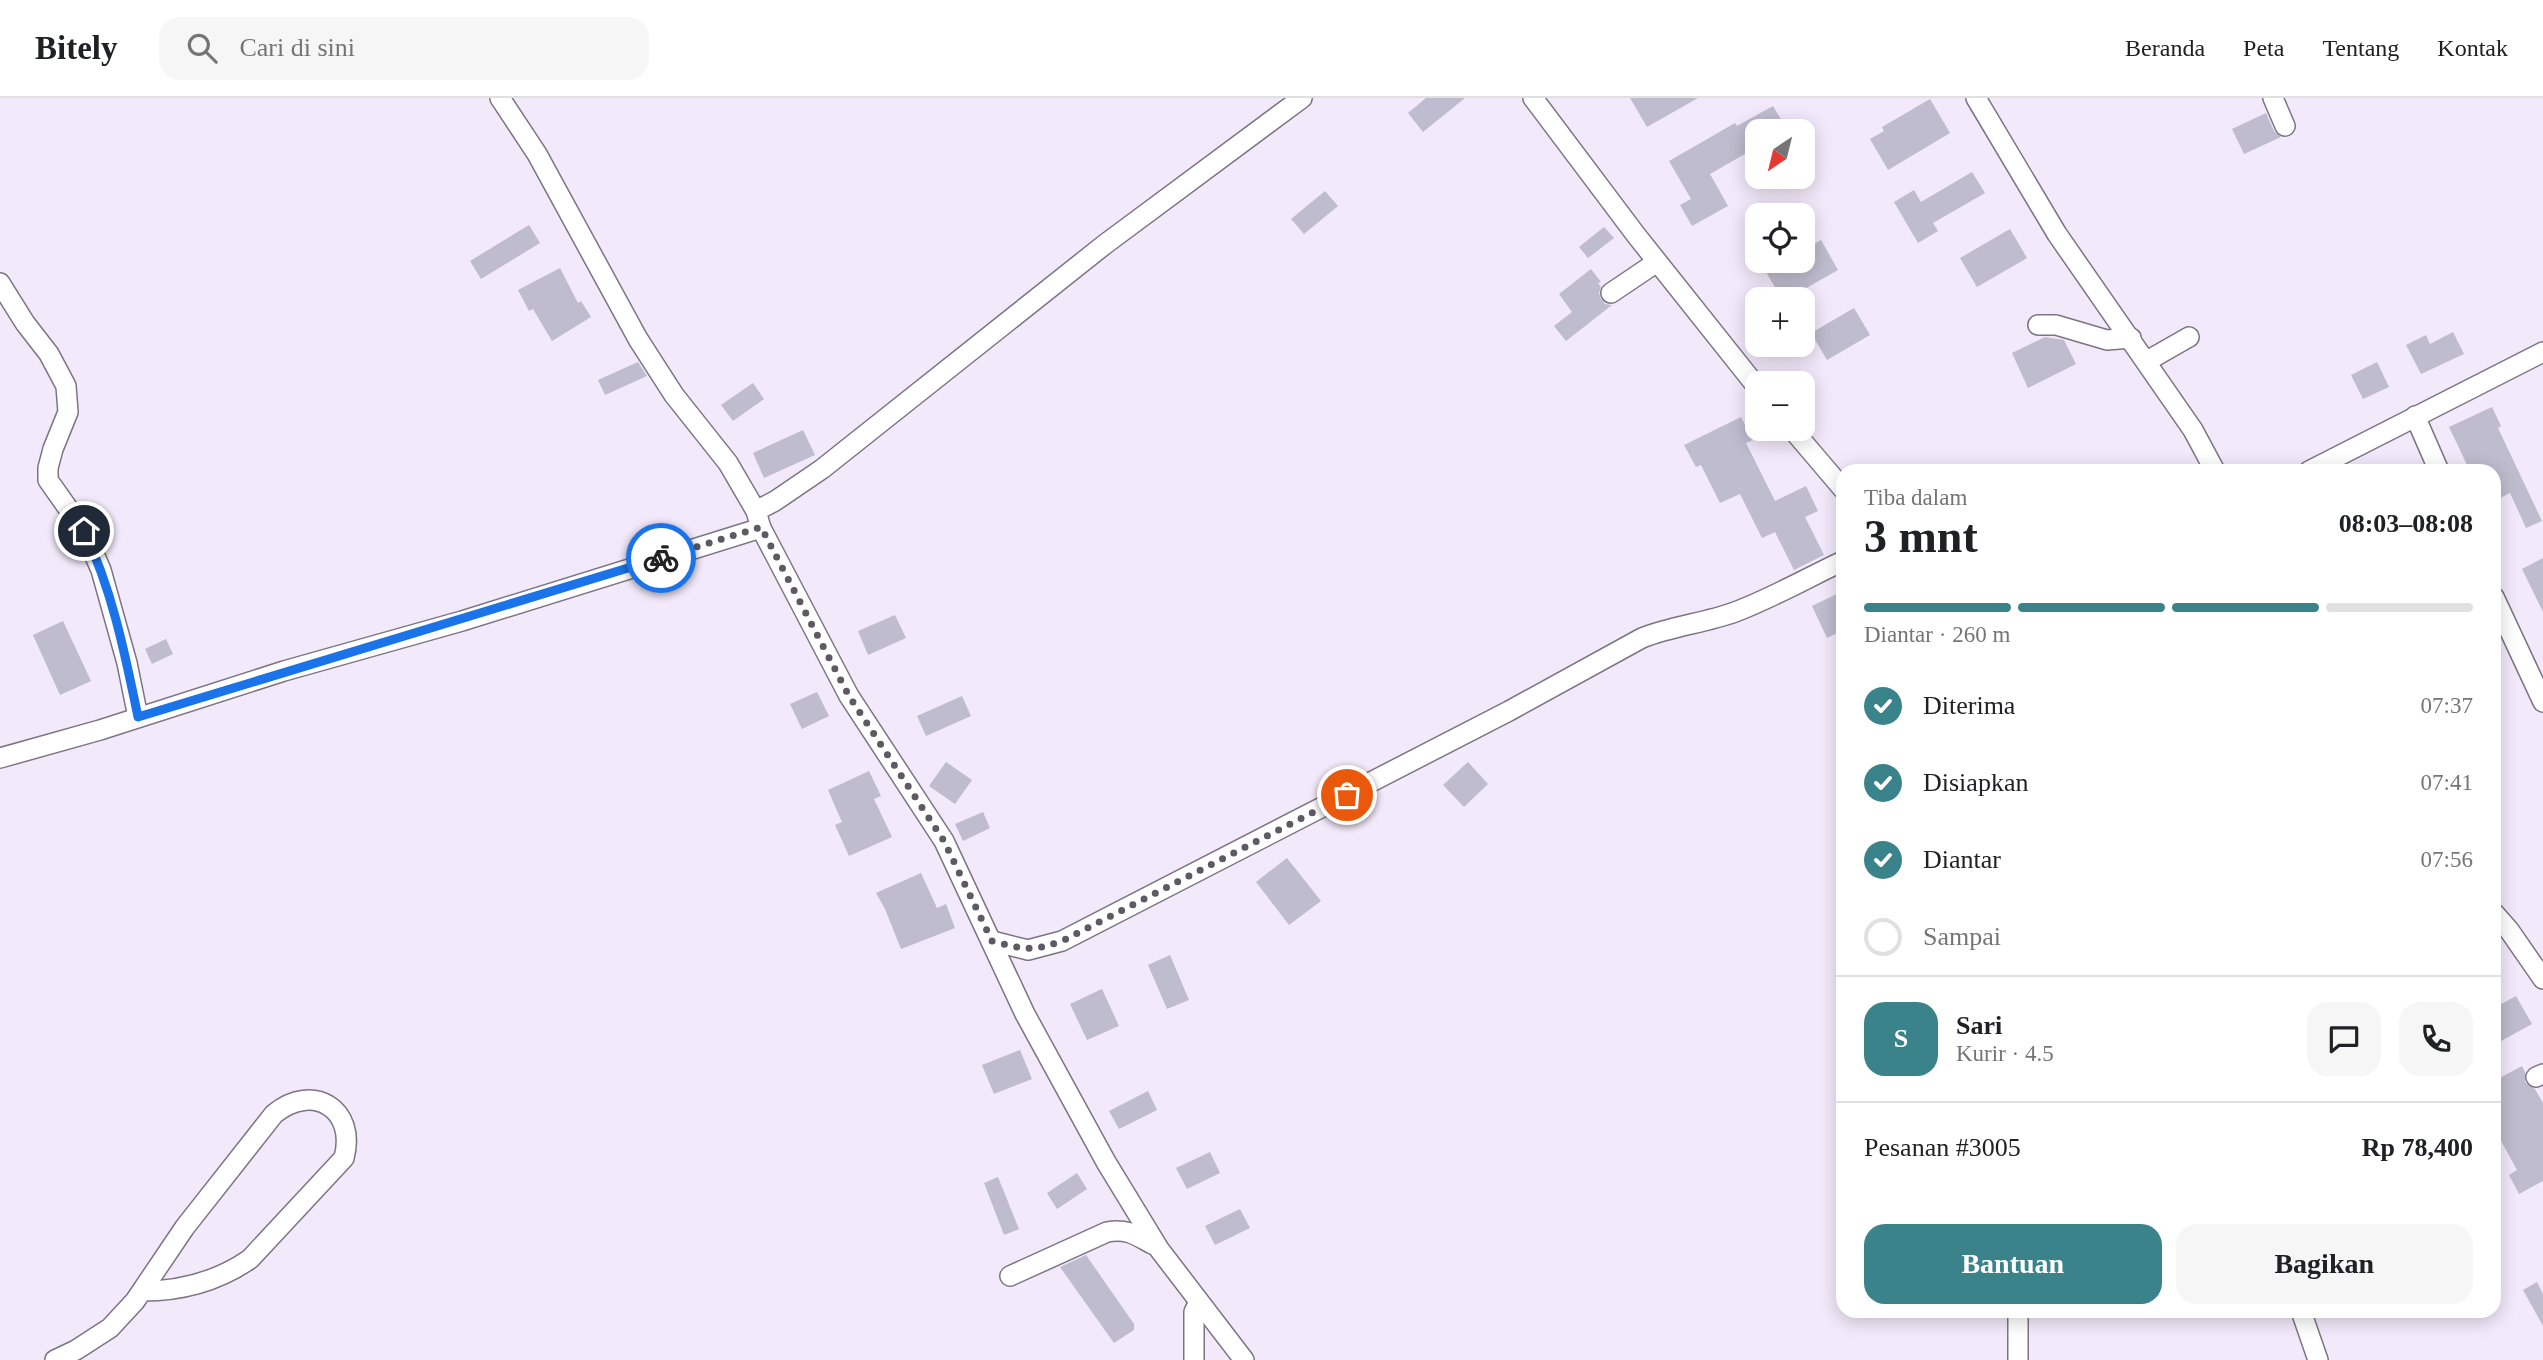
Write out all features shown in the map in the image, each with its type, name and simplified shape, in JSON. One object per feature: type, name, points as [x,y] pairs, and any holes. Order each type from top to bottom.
[{"type":"street","points":[[500,98],[537,154],[638,339],[674,395],[728,463],[849,696],[944,841],[1025,1014],[1112,1172],[1159,1249],[1244,1360]]},
{"type":"street","points":[[0,758],[284,671],[462,621],[759,519],[775,501],[822,469],[1104,245],[1302,98]]},
{"type":"street","points":[[1533,98],[1745,372]]},
{"type":"street","points":[[1976,98],[2057,234],[2147,361],[2212,464]]},
{"type":"street","points":[[2273,98],[2285,126]]},
{"type":"street","points":[[1611,293],[1657,261]]},
{"type":"street","points":[[0,283],[49,355],[66,386],[68,412],[53,449],[48,480],[84,531],[101,570],[138,717]]},
{"type":"street","points":[[2038,325],[2056,326],[2107,340],[2131,338]]},
{"type":"street","points":[[2147,361],[2189,337]]},
{"type":"street","points":[[2322,464],[2543,352]]},
{"type":"street","points":[[2415,416],[2436,464]]},
{"type":"street","points":[[1802,441],[1836,481]]},
{"type":"street","points":[[992,941],[1028,950],[1062,941],[1509,711],[1642,638],[1662,630],[1733,613],[1836,564]]},
{"type":"street","points":[[2501,612],[2543,702]]},
{"type":"street","points":[[2501,921],[2542,976]]},
{"type":"street","points":[[55,1360],[110,1328],[143,1291],[185,1227],[274,1114],[286,1104],[299,1099],[319,1100],[339,1115],[347,1131],[348,1144],[344,1158],[250,1259],[232,1271],[200,1283],[169,1291],[143,1291]]},
{"type":"street","points":[[1010,1276],[1107,1232],[1120,1229],[1133,1233],[1159,1249]]},
{"type":"street","points":[[1194,1360],[1194,1312],[1199,1302]]},
{"type":"street","points":[[2018,1318],[2018,1360]]},
{"type":"street","points":[[2303,1318],[2318,1360]]},
{"type":"building","points":[[1426,98],[1465,98],[1423,132],[1408,113]]},
{"type":"building","points":[[1630,98],[1698,98],[1647,127]]},
{"type":"building","points":[[1930,99],[1950,133],[1888,170],[1870,139],[1884,131],[1882,127]]},
{"type":"building","points":[[1773,106],[1781,119],[1750,119]]},
{"type":"building","points":[[2266,113],[2274,131],[2281,137],[2244,154],[2232,129]]},
{"type":"building","points":[[1745,122],[1745,154],[1710,174],[1728,206],[1692,226],[1680,205],[1691,199],[1669,161],[1735,123],[1737,126]]},
{"type":"building","points":[[1972,172],[1985,193],[1933,223],[1938,231],[1918,243],[1894,202],[1914,190],[1921,202]]},
{"type":"building","points":[[1325,191],[1338,206],[1304,234],[1291,219]]},
{"type":"building","points":[[529,225],[540,243],[481,279],[470,261]]},
{"type":"building","points":[[1604,227],[1614,238],[1588,258],[1579,247]]},
{"type":"building","points":[[2010,229],[2027,258],[1977,287],[1960,258]]},
{"type":"building","points":[[1821,240],[1838,270],[1808,287],[1775,287],[1767,273],[1815,273],[1815,243]]},
{"type":"building","points":[[560,268],[578,303],[581,301],[591,317],[552,341],[533,309],[529,311],[518,290]]},
{"type":"building","points":[[1591,269],[1601,282],[1598,283],[1601,287],[1601,299],[1605,304],[1612,305],[1566,341],[1554,326],[1572,312],[1559,294]]},
{"type":"building","points":[[1854,308],[1870,335],[1827,360],[1815,340],[1815,331]]},
{"type":"building","points":[[2453,332],[2464,354],[2421,374],[2406,345],[2426,335],[2430,344]]},
{"type":"building","points":[[2045,337],[2064,340],[2076,364],[2028,388],[2012,353]]},
{"type":"building","points":[[638,362],[647,376],[605,395],[598,380]]},
{"type":"building","points":[[2377,362],[2389,387],[2363,399],[2351,375]]},
{"type":"building","points":[[753,383],[764,399],[733,421],[721,405]]},
{"type":"building","points":[[2492,407],[2501,426],[2498,428],[2542,521],[2526,528],[2510,493],[2501,498],[2501,464],[2467,464],[2449,427]]},
{"type":"building","points":[[1741,417],[1745,425],[1745,441],[1751,441],[1746,443],[1775,501],[1806,486],[1818,511],[1805,517],[1824,555],[1794,570],[1775,532],[1762,538],[1740,494],[1720,503],[1701,465],[1696,467],[1684,445]]},
{"type":"building","points":[[803,430],[815,455],[764,478],[753,453]]},
{"type":"building","points":[[2543,558],[2543,612],[2522,569]]},
{"type":"building","points":[[1836,594],[1836,634],[1827,638],[1812,606]]},
{"type":"building","points":[[895,615],[906,638],[868,655],[858,631]]},
{"type":"building","points":[[63,621],[91,681],[60,695],[33,635]]},
{"type":"building","points":[[166,639],[173,654],[152,664],[145,649]]},
{"type":"building","points":[[817,692],[829,716],[802,729],[790,704]]},
{"type":"building","points":[[962,696],[971,716],[926,736],[917,716]]},
{"type":"building","points":[[946,762],[972,780],[955,804],[929,786]]},
{"type":"building","points":[[1468,762],[1488,784],[1464,807],[1443,785]]},
{"type":"building","points":[[869,771],[881,796],[874,799],[892,837],[849,856],[835,825],[842,822],[828,790]]},
{"type":"building","points":[[983,812],[990,828],[963,841],[955,824]]},
{"type":"building","points":[[1287,858],[1321,901],[1289,925],[1256,882]]},
{"type":"building","points":[[921,873],[937,908],[946,904],[955,928],[901,949],[876,893]]},
{"type":"building","points":[[1170,955],[1189,1000],[1167,1009],[1148,965]]},
{"type":"building","points":[[1102,989],[1119,1026],[1087,1040],[1070,1004]]},
{"type":"building","points":[[2516,996],[2532,1024],[2501,1041],[2501,1004]]},
{"type":"building","points":[[1020,1050],[1032,1079],[994,1094],[982,1065]]},
{"type":"building","points":[[2522,1066],[2525,1082],[2535,1089],[2543,1103],[2543,1181],[2519,1194],[2509,1175],[2517,1170],[2501,1141],[2501,1077]]},
{"type":"building","points":[[1148,1091],[1157,1110],[1119,1129],[1109,1111]]},
{"type":"building","points":[[1210,1152],[1220,1173],[1187,1189],[1176,1168]]},
{"type":"building","points":[[1077,1173],[1087,1189],[1057,1209],[1047,1193]]},
{"type":"building","points":[[998,1177],[1019,1229],[1004,1235],[984,1183]]},
{"type":"building","points":[[1240,1209],[1250,1228],[1215,1245],[1205,1226]]},
{"type":"building","points":[[1086,1255],[1134,1324],[1134,1330],[1114,1343],[1060,1267]]},
{"type":"building","points":[[2537,1282],[2543,1294],[2543,1326],[2523,1290]]},
{"type":"way so far","points":[[661,558],[761,527],[849,696],[944,841],[992,941],[1028,950],[1062,941],[1347,795]]},
{"type":"route","points":[[84,531],[101,570],[112,606],[138,717],[284,671],[462,621],[661,558]]}]
